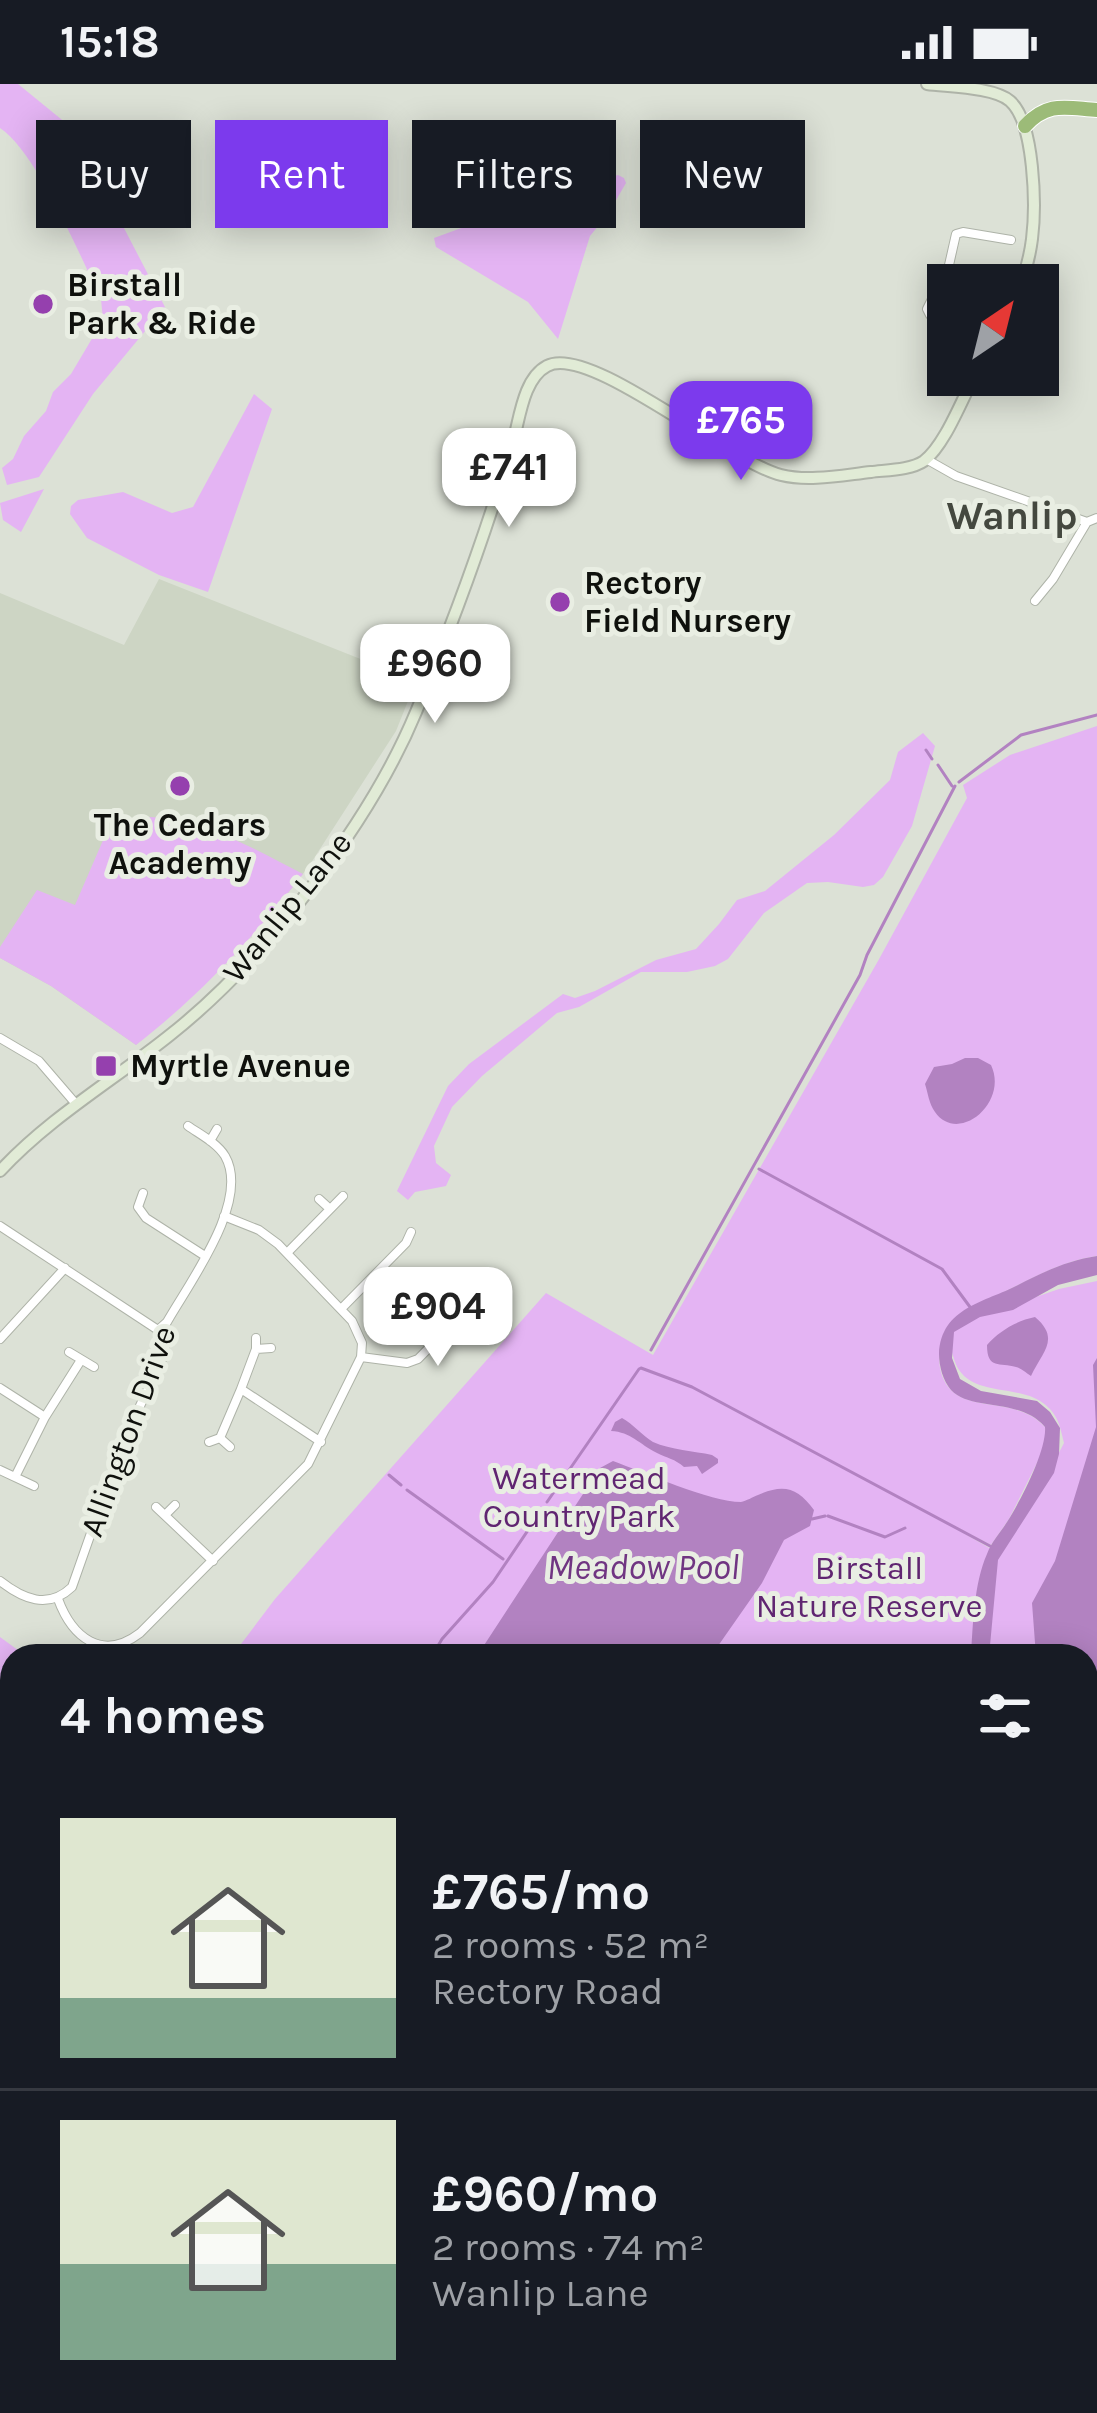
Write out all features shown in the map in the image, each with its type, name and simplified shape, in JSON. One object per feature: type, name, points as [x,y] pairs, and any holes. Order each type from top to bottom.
[{"type":"highway","points":[[1025,126],[1047,108],[1097,110]]},
{"type":"street","points":[[926,84],[1001,95],[1015,106],[1025,126],[1034,208],[1026,264]]},
{"type":"street","points":[[949,264],[956,234],[1011,240]]},
{"type":"street","name":"Wanlip Lane","points":[[0,1171],[76,1104],[213,999],[323,869],[394,760],[418,709],[502,479],[530,384],[546,366],[568,362],[598,373],[760,468],[780,475],[798,478],[865,472],[912,466],[926,459]]},
{"type":"street","points":[[964,396],[926,459],[956,476],[1092,520],[1035,601]]},
{"type":"street","points":[[0,1038],[39,1061],[76,1104]]},
{"type":"street","points":[[188,1126],[210,1141],[218,1129]]},
{"type":"street","name":"Allington Drive","points":[[58,1599],[71,1588],[123,1442],[163,1358],[165,1348],[158,1330],[224,1216],[230,1169],[210,1141]]},
{"type":"street","points":[[138,1208],[143,1193]]},
{"type":"street","points":[[287,1253],[343,1196]]},
{"type":"street","points":[[319,1199],[330,1209]]},
{"type":"street","points":[[127,1211],[138,1208]]},
{"type":"street","points":[[138,1208],[205,1256]]},
{"type":"street","points":[[0,1581],[27,1599],[58,1599],[74,1631],[97,1643],[121,1644],[140,1633],[213,1562],[302,1471],[320,1442],[361,1357],[358,1332],[278,1244],[259,1230],[224,1216]]},
{"type":"street","points":[[0,1226],[158,1330]]},
{"type":"street","points":[[341,1309],[410,1246],[411,1232]]},
{"type":"street","points":[[0,1339],[64,1268]]},
{"type":"street","points":[[361,1357],[407,1363],[418,1359],[486,1288]]},
{"type":"street","points":[[209,1442],[220,1438],[256,1344],[271,1348]]},
{"type":"street","points":[[69,1352],[94,1367]]},
{"type":"street","points":[[15,1478],[81,1360]]},
{"type":"street","points":[[0,1388],[45,1417]]},
{"type":"street","points":[[241,1389],[320,1442]]},
{"type":"street","points":[[220,1438],[230,1448]]},
{"type":"street","points":[[0,1471],[34,1486]]},
{"type":"street","points":[[165,1515],[175,1505]]},
{"type":"street","points":[[156,1507],[213,1562]]},
{"type":"shaded area","name":"The Cedars Academy","points":[[159,579],[416,681],[396,731],[309,866],[204,985],[136,1045],[51,986],[0,958],[0,593],[124,645]]},
{"type":"green space","points":[[0,84],[18,84],[62,120],[36,120],[36,173],[0,128]]},
{"type":"green space","points":[[616,176],[626,183],[616,200]]},
{"type":"green space","points":[[66,228],[124,228],[165,307],[93,394],[39,477],[7,485],[2,468],[46,411],[53,392],[71,374],[103,320],[101,299]]},
{"type":"green space","points":[[462,228],[597,228],[558,339],[528,302],[436,247],[434,238]]},
{"type":"green space","points":[[254,394],[272,409],[208,592],[159,575],[87,538],[70,514],[78,500],[123,492],[172,513],[193,507]]},
{"type":"green space","points":[[44,489],[21,532],[3,520],[0,503]]},
{"type":"green space","points":[[1097,726],[1097,1256],[1060,1266],[975,1305],[946,1330],[939,1361],[951,1390],[971,1401],[1034,1418],[1045,1427],[1046,1439],[1009,1519],[991,1545],[929,1513],[998,1553],[1036,1497],[1064,1443],[1055,1416],[1043,1403],[981,1385],[960,1372],[951,1345],[957,1324],[1097,1281],[1097,1644],[241,1644],[275,1599],[546,1293],[653,1355],[967,798],[963,785],[1010,755]]},
{"type":"green space","points":[[923,733],[935,746],[912,826],[874,885],[807,883],[764,913],[728,959],[715,966],[687,972],[641,972],[579,1007],[557,1013],[452,1107],[434,1146],[436,1163],[451,1175],[446,1186],[415,1192],[408,1200],[397,1191],[448,1086],[469,1064],[563,994],[575,998],[656,960],[696,949],[737,900],[765,891],[834,835],[890,780],[898,752]]},
{"type":"green space","points":[[147,817],[208,829],[303,874],[225,965],[136,1045],[51,986],[0,958],[0,947],[37,890],[75,905],[104,838],[122,823],[132,826]]},
{"type":"water","points":[[965,1058],[991,1065],[995,1079],[987,1105],[968,1122],[956,1124],[935,1112],[925,1084],[934,1067]]},
{"type":"water","points":[[1097,1256],[1097,1275],[1058,1285],[1013,1310],[980,1317],[954,1332],[952,1358],[960,1379],[981,1391],[1037,1401],[1060,1428],[1054,1473],[998,1560],[990,1644],[972,1644],[983,1565],[1032,1476],[1045,1427],[1022,1412],[971,1401],[951,1390],[940,1363],[942,1338],[967,1308],[1076,1260]]},
{"type":"water","points":[[1035,1317],[1048,1339],[1031,1376],[992,1362],[987,1345],[1002,1331]]},
{"type":"water","points":[[1097,1358],[1097,1644],[1035,1644],[1032,1603],[1055,1561],[1096,1427],[1093,1365]]},
{"type":"water","points":[[622,1418],[653,1442],[712,1455],[718,1463],[702,1474],[697,1466],[684,1467],[630,1436],[611,1431]]},
{"type":"water","name":"Meadow Pool","points":[[613,1461],[728,1501],[741,1502],[775,1489],[790,1490],[814,1510],[810,1526],[784,1540],[762,1583],[719,1644],[485,1644],[600,1468]]},
{"type":"waterway","points":[[959,782],[1021,735],[1097,715]]},
{"type":"waterway","points":[[926,750],[932,759]]},
{"type":"waterway","points":[[938,765],[952,786]]},
{"type":"waterway","points":[[651,1350],[860,975],[955,786]]},
{"type":"waterway","points":[[759,1169],[942,1269],[970,1307]]},
{"type":"waterway","points":[[547,1502],[641,1368],[692,1387],[990,1546]]},
{"type":"waterway","points":[[389,1475],[401,1485]]},
{"type":"waterway","points":[[407,1490],[503,1559]]},
{"type":"waterway","points":[[439,1644],[493,1582],[541,1511]]},
{"type":"waterway","points":[[812,1519],[825,1516]]},
{"type":"waterway","points":[[828,1516],[885,1537],[905,1528]]},
{"type":"place","name":"Birstall Park & Ride","points":[[43,304]]},
{"type":"place","name":"Rectory Field Nursery","points":[[560,602]]},
{"type":"place","name":"The Cedars Academy","points":[[180,786]]},
{"type":"place","name":"Myrtle Avenue","points":[[106,1066]]},
{"type":"district","name":"Wanlip","points":[[1012,516]]},
{"type":"park label","name":"Watermead Country Park","points":[[579,1497]]},
{"type":"park label","name":"Birstall Nature Reserve","points":[[869,1587]]}]
